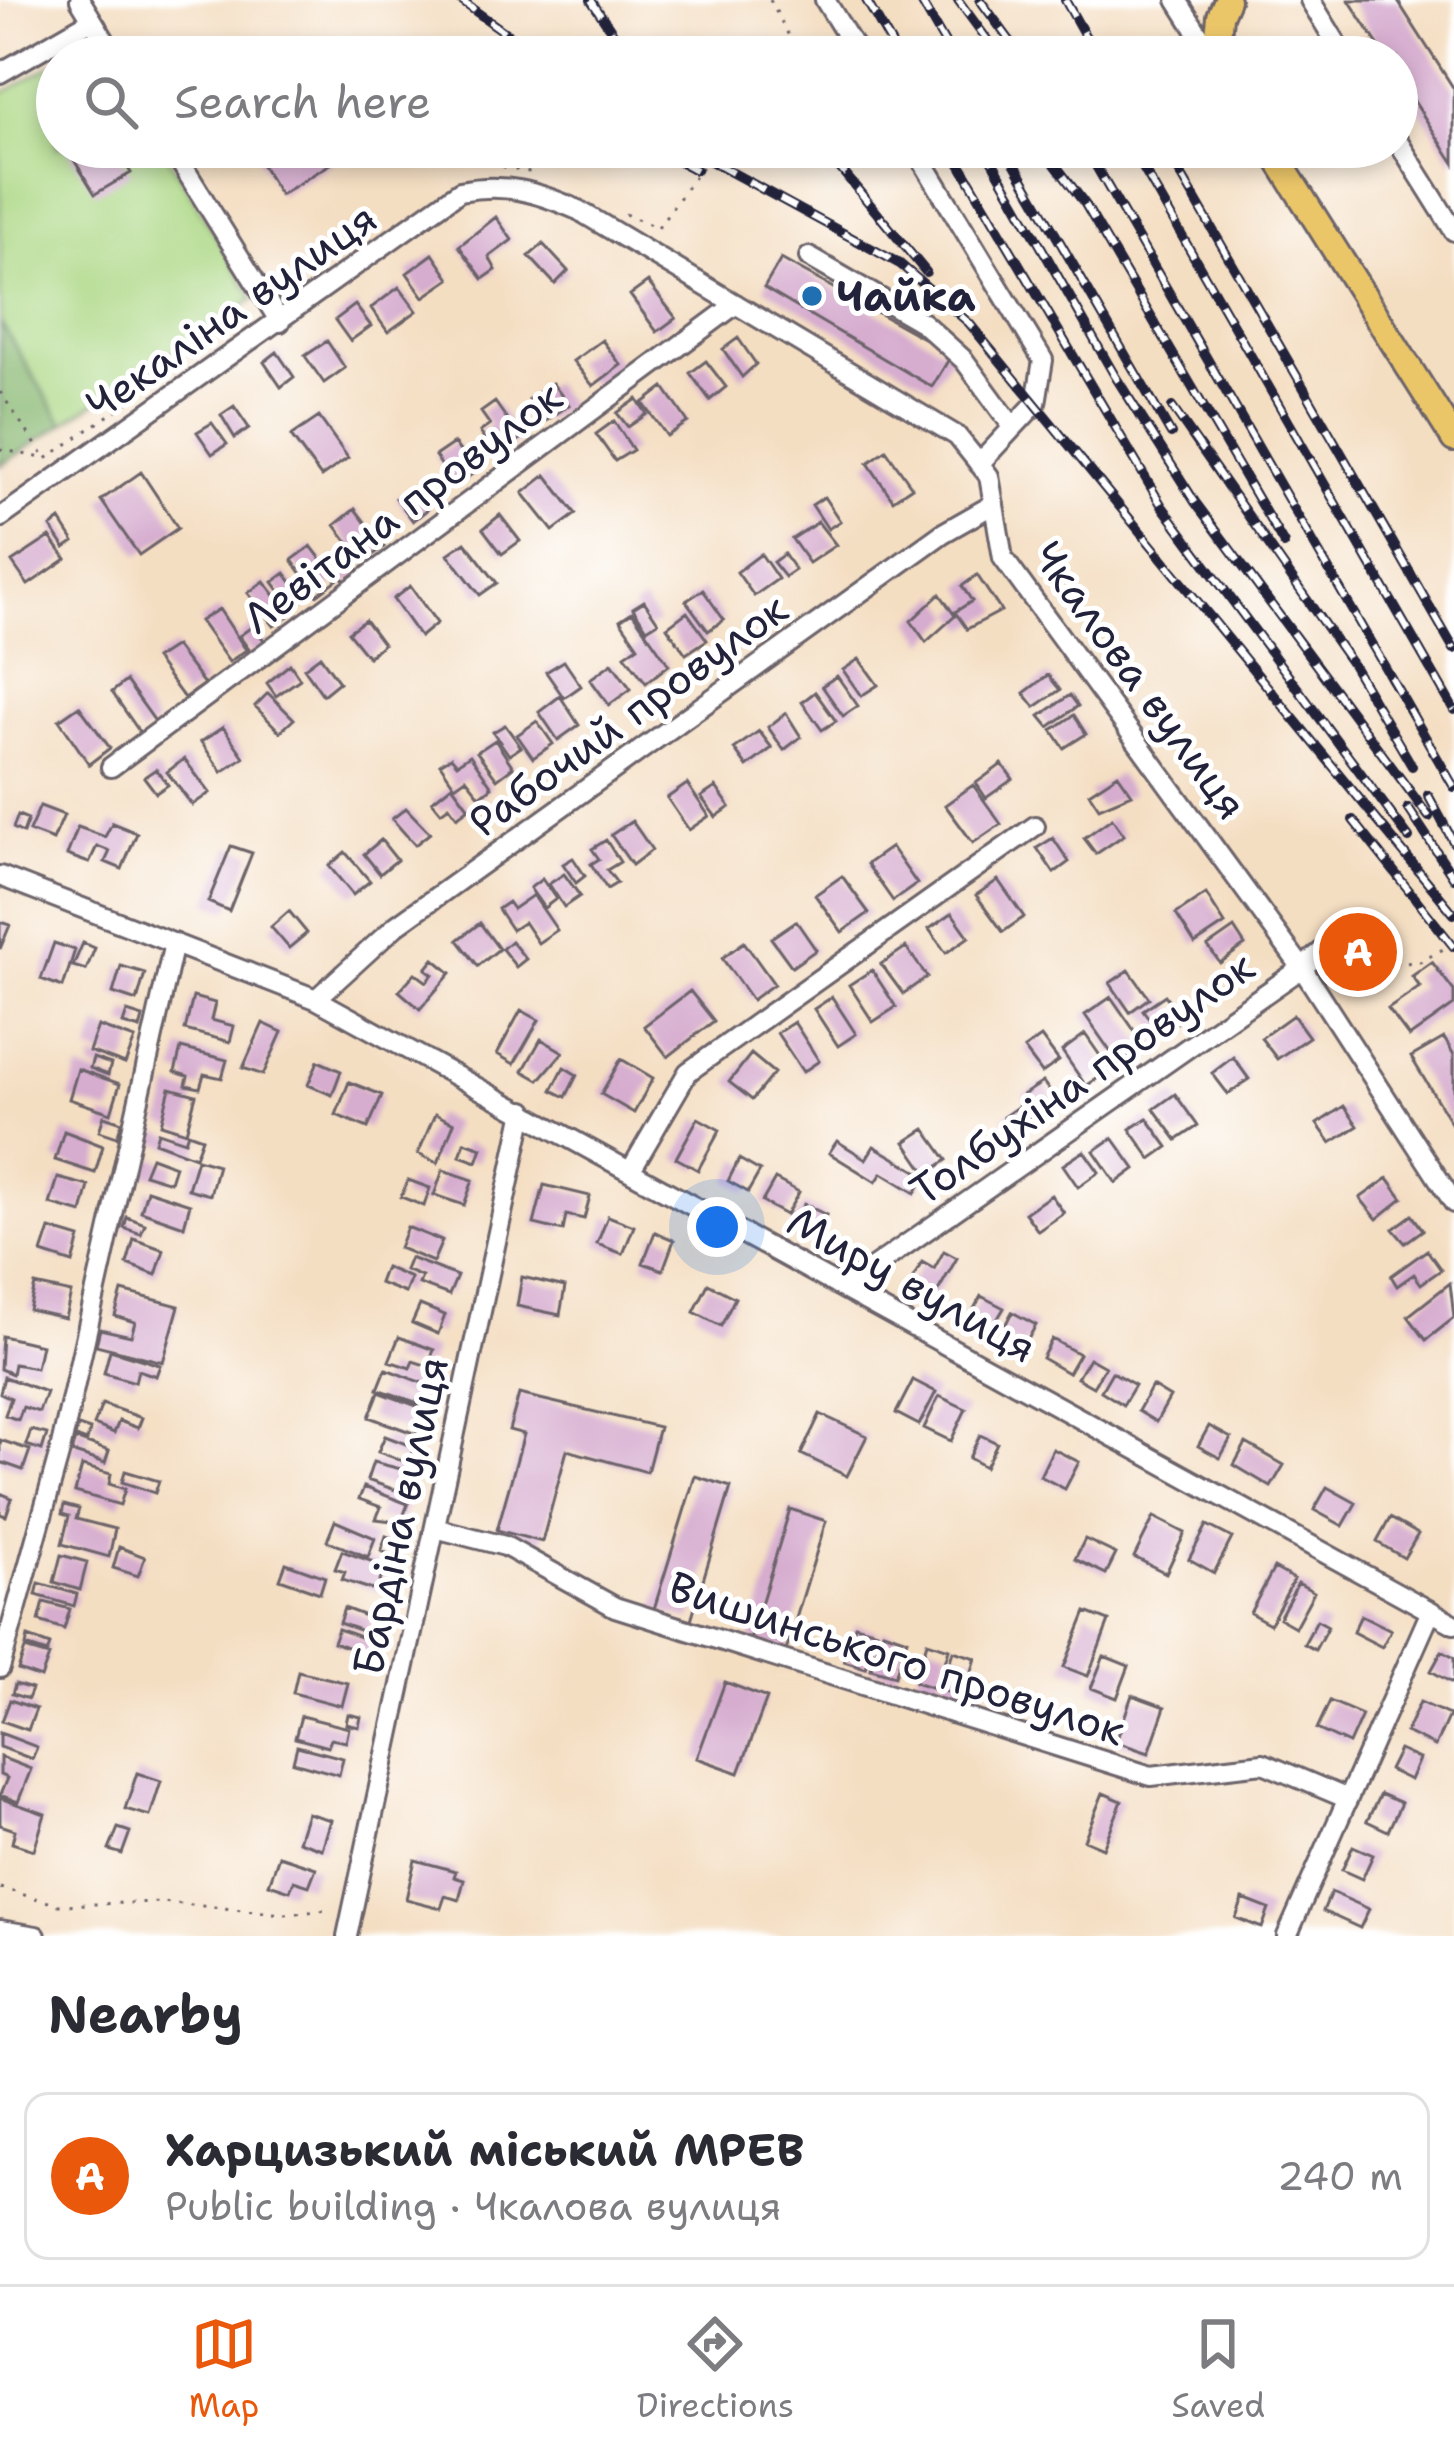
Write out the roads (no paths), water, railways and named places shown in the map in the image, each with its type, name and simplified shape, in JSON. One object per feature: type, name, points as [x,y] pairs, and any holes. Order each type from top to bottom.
[{"type":"main road","points":[[1218,36],[1227,0]]},
{"type":"main road","points":[[1283,168],[1454,439]]},
{"type":"street","points":[[80,0],[102,36]]},
{"type":"street","points":[[825,0],[847,36]]},
{"type":"street","points":[[1177,0],[1201,36]]},
{"type":"street","points":[[1310,0],[1333,36]]},
{"type":"street","points":[[65,36],[92,20]]},
{"type":"street","points":[[0,74],[36,53]]},
{"type":"street","points":[[184,168],[280,322]]},
{"type":"street","points":[[927,168],[1043,360],[1036,403],[979,464]]},
{"type":"street","points":[[1415,168],[1454,231]]},
{"type":"street","name":"Чекаліна вулиця","points":[[0,516],[460,191],[494,184],[535,191],[578,210]]},
{"type":"street","name":"Чкалова вулиця","points":[[578,210],[957,436],[988,476],[1004,558],[1302,968],[1454,1203]]},
{"type":"street","points":[[809,257],[923,323],[964,359],[1013,427]]},
{"type":"street","name":"Левітана провулок","points":[[110,767],[736,304]]},
{"type":"street","name":"Рабочий провулок","points":[[316,1000],[397,925],[943,533],[994,504]]},
{"type":"street","points":[[632,1168],[688,1072],[1035,826]]},
{"type":"street","name":"Миру вулиця","points":[[0,876],[316,1000],[632,1168],[1454,1624]]},
{"type":"street","name":"Толбухіна провулок","points":[[844,1288],[1302,968],[1340,936]]},
{"type":"street","points":[[0,1668],[59,1455],[174,943]]},
{"type":"street","name":"Бардіна вулиця","points":[[347,1936],[524,1111]]},
{"type":"street","name":"Вишинського провулок","points":[[435,1528],[505,1546],[615,1607],[1150,1776],[1263,1763],[1348,1799]]},
{"type":"street","points":[[1287,1936],[1431,1611]]},
{"type":"street","points":[[0,1930],[37,1936]]},
{"type":"railway","points":[[460,0],[510,36]]},
{"type":"railway","points":[[591,0],[615,36]]},
{"type":"railway","points":[[866,0],[887,36]]},
{"type":"railway","points":[[920,0],[941,36]]},
{"type":"railway","points":[[958,0],[985,36]]},
{"type":"railway","points":[[980,0],[1007,36]]},
{"type":"railway","points":[[1065,0],[1085,36]]},
{"type":"railway","points":[[692,168],[696,170]]},
{"type":"railway","points":[[724,168],[900,264],[969,323],[1454,914]]},
{"type":"railway","points":[[840,168],[926,272]]},
{"type":"railway","points":[[962,168],[1162,506],[1409,838]]},
{"type":"railway","points":[[996,168],[1115,376],[1195,502],[1429,817]]},
{"type":"railway","points":[[1017,168],[1171,434]]},
{"type":"railway","points":[[1058,168],[1085,204],[1284,544]]},
{"type":"railway","points":[[1097,168],[1454,787]]},
{"type":"railway","points":[[1143,168],[1454,710]]},
{"type":"railway","points":[[1177,168],[1454,649]]},
{"type":"railway","points":[[1172,407],[1352,664],[1412,766]]},
{"type":"railway","points":[[1428,795],[1454,843]]},
{"type":"railway","points":[[1408,808],[1454,878]]},
{"type":"railway","points":[[1353,820],[1454,947]]},
{"type":"place","name":"Чайка","points":[[812,296]]},
{"type":"place","name":"Харцизький міський МРЕВ","points":[[1358,952]]}]
